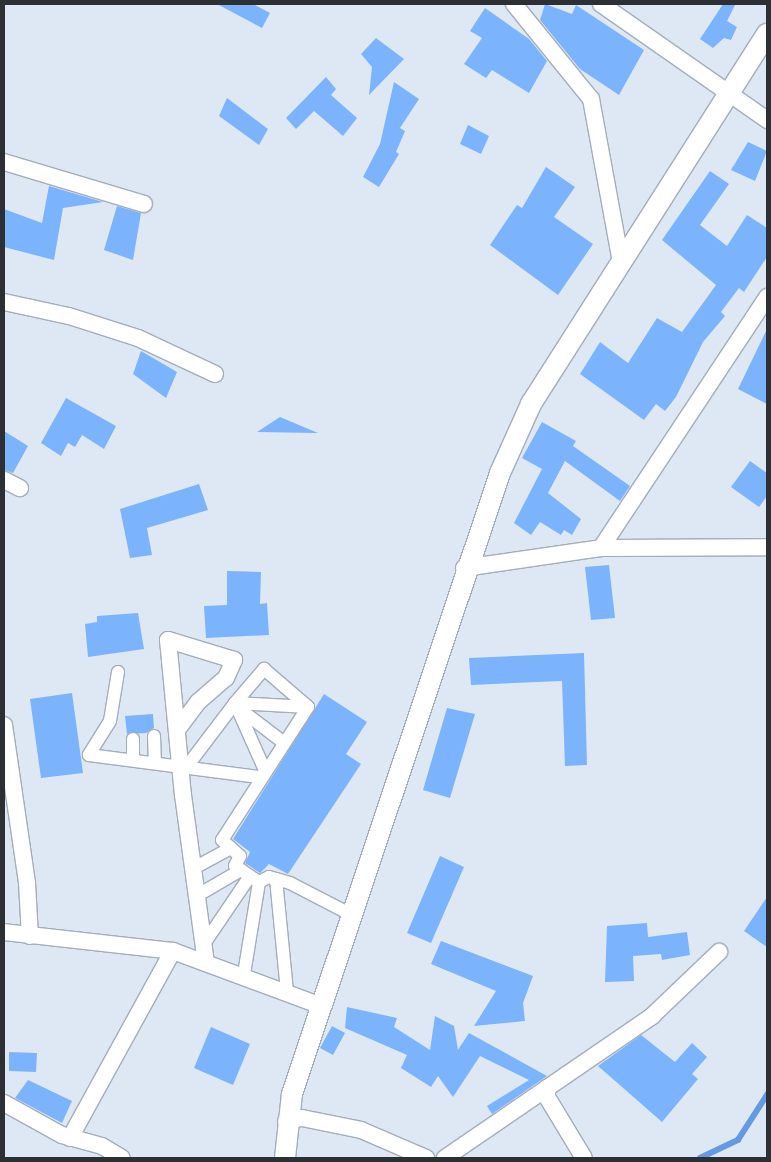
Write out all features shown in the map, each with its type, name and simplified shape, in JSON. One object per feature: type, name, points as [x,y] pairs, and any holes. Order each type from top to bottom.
[{"type":"street","points":[[514,4],[591,99],[621,262]]},
{"type":"street","points":[[601,4],[767,120]]},
{"type":"street","points":[[285,1158],[286,1120],[464,568],[531,404],[767,34]]},
{"type":"street","points":[[5,168],[144,204]]},
{"type":"street","points":[[601,548],[767,297]]},
{"type":"street","points":[[4,302],[70,316],[138,338],[215,374]]},
{"type":"street","points":[[4,480],[20,488]]},
{"type":"street","points":[[464,568],[601,548],[767,547]]},
{"type":"street","points":[[177,730],[198,702],[226,678],[234,660],[168,640],[177,730],[184,765],[206,962]]},
{"type":"street","points":[[184,765],[264,669],[308,707]]},
{"type":"street","points":[[118,672],[110,721],[89,755],[262,773]]},
{"type":"street","points":[[235,705],[308,707]]},
{"type":"street","points":[[235,705],[283,742]]},
{"type":"street","points":[[235,705],[262,773]]},
{"type":"street","points":[[250,876],[235,866],[240,856],[222,840],[262,773],[308,707]]},
{"type":"street","points":[[4,725],[27,883],[30,936]]},
{"type":"street","points":[[154,736],[155,762]]},
{"type":"street","points":[[133,739],[133,760]]},
{"type":"street","points":[[194,868],[231,848]]},
{"type":"street","points":[[198,895],[250,876],[276,879],[352,915]]},
{"type":"street","points":[[204,944],[250,876]]},
{"type":"street","points":[[244,974],[250,876]]},
{"type":"street","points":[[276,879],[287,991]]},
{"type":"street","points":[[4,932],[174,951],[244,974],[322,1006]]},
{"type":"street","points":[[70,1138],[174,951]]},
{"type":"street","points":[[445,1158],[674,999],[718,952]]},
{"type":"street","points":[[546,1088],[547,1097],[584,1158]]},
{"type":"street","points":[[4,1103],[70,1138],[102,1146],[122,1158]]},
{"type":"street","points":[[286,1120],[302,1118],[361,1130],[426,1158]]},
{"type":"building","points":[[217,4],[253,4],[270,13],[262,28]]},
{"type":"building","points":[[545,4],[572,14],[576,5],[644,50],[619,95],[580,69],[540,20]]},
{"type":"building","points":[[723,4],[735,5],[727,21],[737,27],[731,40],[724,38],[713,48],[700,39]]},
{"type":"building","points":[[485,8],[529,39],[547,61],[529,93],[492,70],[486,78],[464,64],[482,38],[470,31]]},
{"type":"building","points":[[376,38],[404,59],[369,95],[372,67],[361,54]]},
{"type":"building","points":[[326,77],[336,89],[331,95],[357,118],[343,136],[314,111],[296,129],[286,118]]},
{"type":"building","points":[[394,82],[419,99],[400,128],[405,131],[396,152],[399,154],[379,187],[363,177],[380,144]]},
{"type":"building","points":[[227,98],[268,129],[259,145],[219,116]]},
{"type":"building","points":[[468,125],[489,136],[481,154],[460,144]]},
{"type":"building","points":[[748,142],[767,151],[755,181],[731,170]]},
{"type":"building","points":[[546,167],[575,187],[554,217],[593,244],[558,295],[490,245],[517,205],[522,208]]},
{"type":"building","points":[[710,171],[729,184],[700,225],[727,246],[747,215],[767,228],[767,257],[744,292],[739,288],[721,312],[725,316],[703,342],[676,397],[665,411],[656,404],[644,420],[580,374],[600,342],[628,363],[657,318],[682,332],[716,285],[662,240]]},
{"type":"building","points":[[49,186],[103,202],[63,208],[54,260],[4,247],[4,209],[42,223]]},
{"type":"building","points":[[117,206],[141,213],[133,260],[104,250]]},
{"type":"building","points":[[767,329],[767,404],[738,389]]},
{"type":"building","points":[[141,351],[177,372],[166,398],[133,374]]},
{"type":"building","points":[[66,398],[116,426],[104,449],[82,435],[75,447],[68,443],[61,456],[41,443]]},
{"type":"building","points":[[280,417],[318,433],[257,432]]},
{"type":"building","points":[[542,422],[576,441],[573,446],[630,486],[620,501],[565,461],[548,493],[581,519],[572,535],[564,530],[561,535],[540,522],[531,535],[514,523],[542,469],[522,458]]},
{"type":"building","points":[[4,431],[28,446],[13,473],[4,470]]},
{"type":"building","points":[[750,461],[767,473],[767,496],[759,507],[731,487]]},
{"type":"building","points":[[199,484],[208,510],[147,528],[152,555],[130,558],[120,509]]},
{"type":"building","points":[[609,565],[615,618],[591,620],[585,567]]},
{"type":"building","points":[[227,571],[261,572],[260,604],[267,603],[269,635],[206,638],[204,606],[227,605]]},
{"type":"building","points":[[138,613],[144,649],[88,657],[85,624],[97,622],[97,616]]},
{"type":"building","points":[[584,653],[587,765],[565,766],[562,681],[471,685],[469,658]]},
{"type":"building","points":[[72,693],[83,773],[41,778],[30,699]]},
{"type":"building","points":[[324,694],[367,722],[346,754],[361,764],[288,874],[269,864],[260,873],[245,863],[250,852],[233,839]]},
{"type":"building","points":[[447,708],[475,714],[450,798],[423,790]]},
{"type":"building","points":[[153,714],[154,728],[146,733],[127,734],[125,716]]},
{"type":"building","points":[[440,856],[464,867],[431,943],[407,933]]},
{"type":"building","points":[[767,897],[767,947],[744,931]]},
{"type":"building","points":[[647,923],[648,937],[687,932],[690,955],[662,960],[661,954],[633,956],[634,981],[605,982],[607,926]]},
{"type":"building","points":[[441,941],[533,976],[523,1003],[525,1021],[474,1026],[496,991],[431,964]]},
{"type":"building","points":[[347,1007],[397,1018],[394,1027],[430,1050],[435,1016],[454,1026],[458,1050],[469,1033],[547,1076],[492,1114],[487,1106],[529,1080],[480,1056],[453,1097],[438,1076],[431,1087],[401,1068],[407,1055],[345,1028]]},
{"type":"building","points":[[332,1026],[345,1033],[333,1055],[320,1048]]},
{"type":"building","points":[[211,1027],[250,1044],[233,1085],[194,1068]]},
{"type":"building","points":[[641,1035],[675,1062],[692,1043],[707,1057],[692,1074],[698,1079],[662,1122],[598,1066]]},
{"type":"building","points":[[9,1052],[37,1053],[36,1072],[9,1071]]},
{"type":"building","points":[[28,1080],[72,1101],[62,1123],[15,1098]]},
{"type":"waterway","points":[[700,1158],[738,1140],[767,1095]]}]
